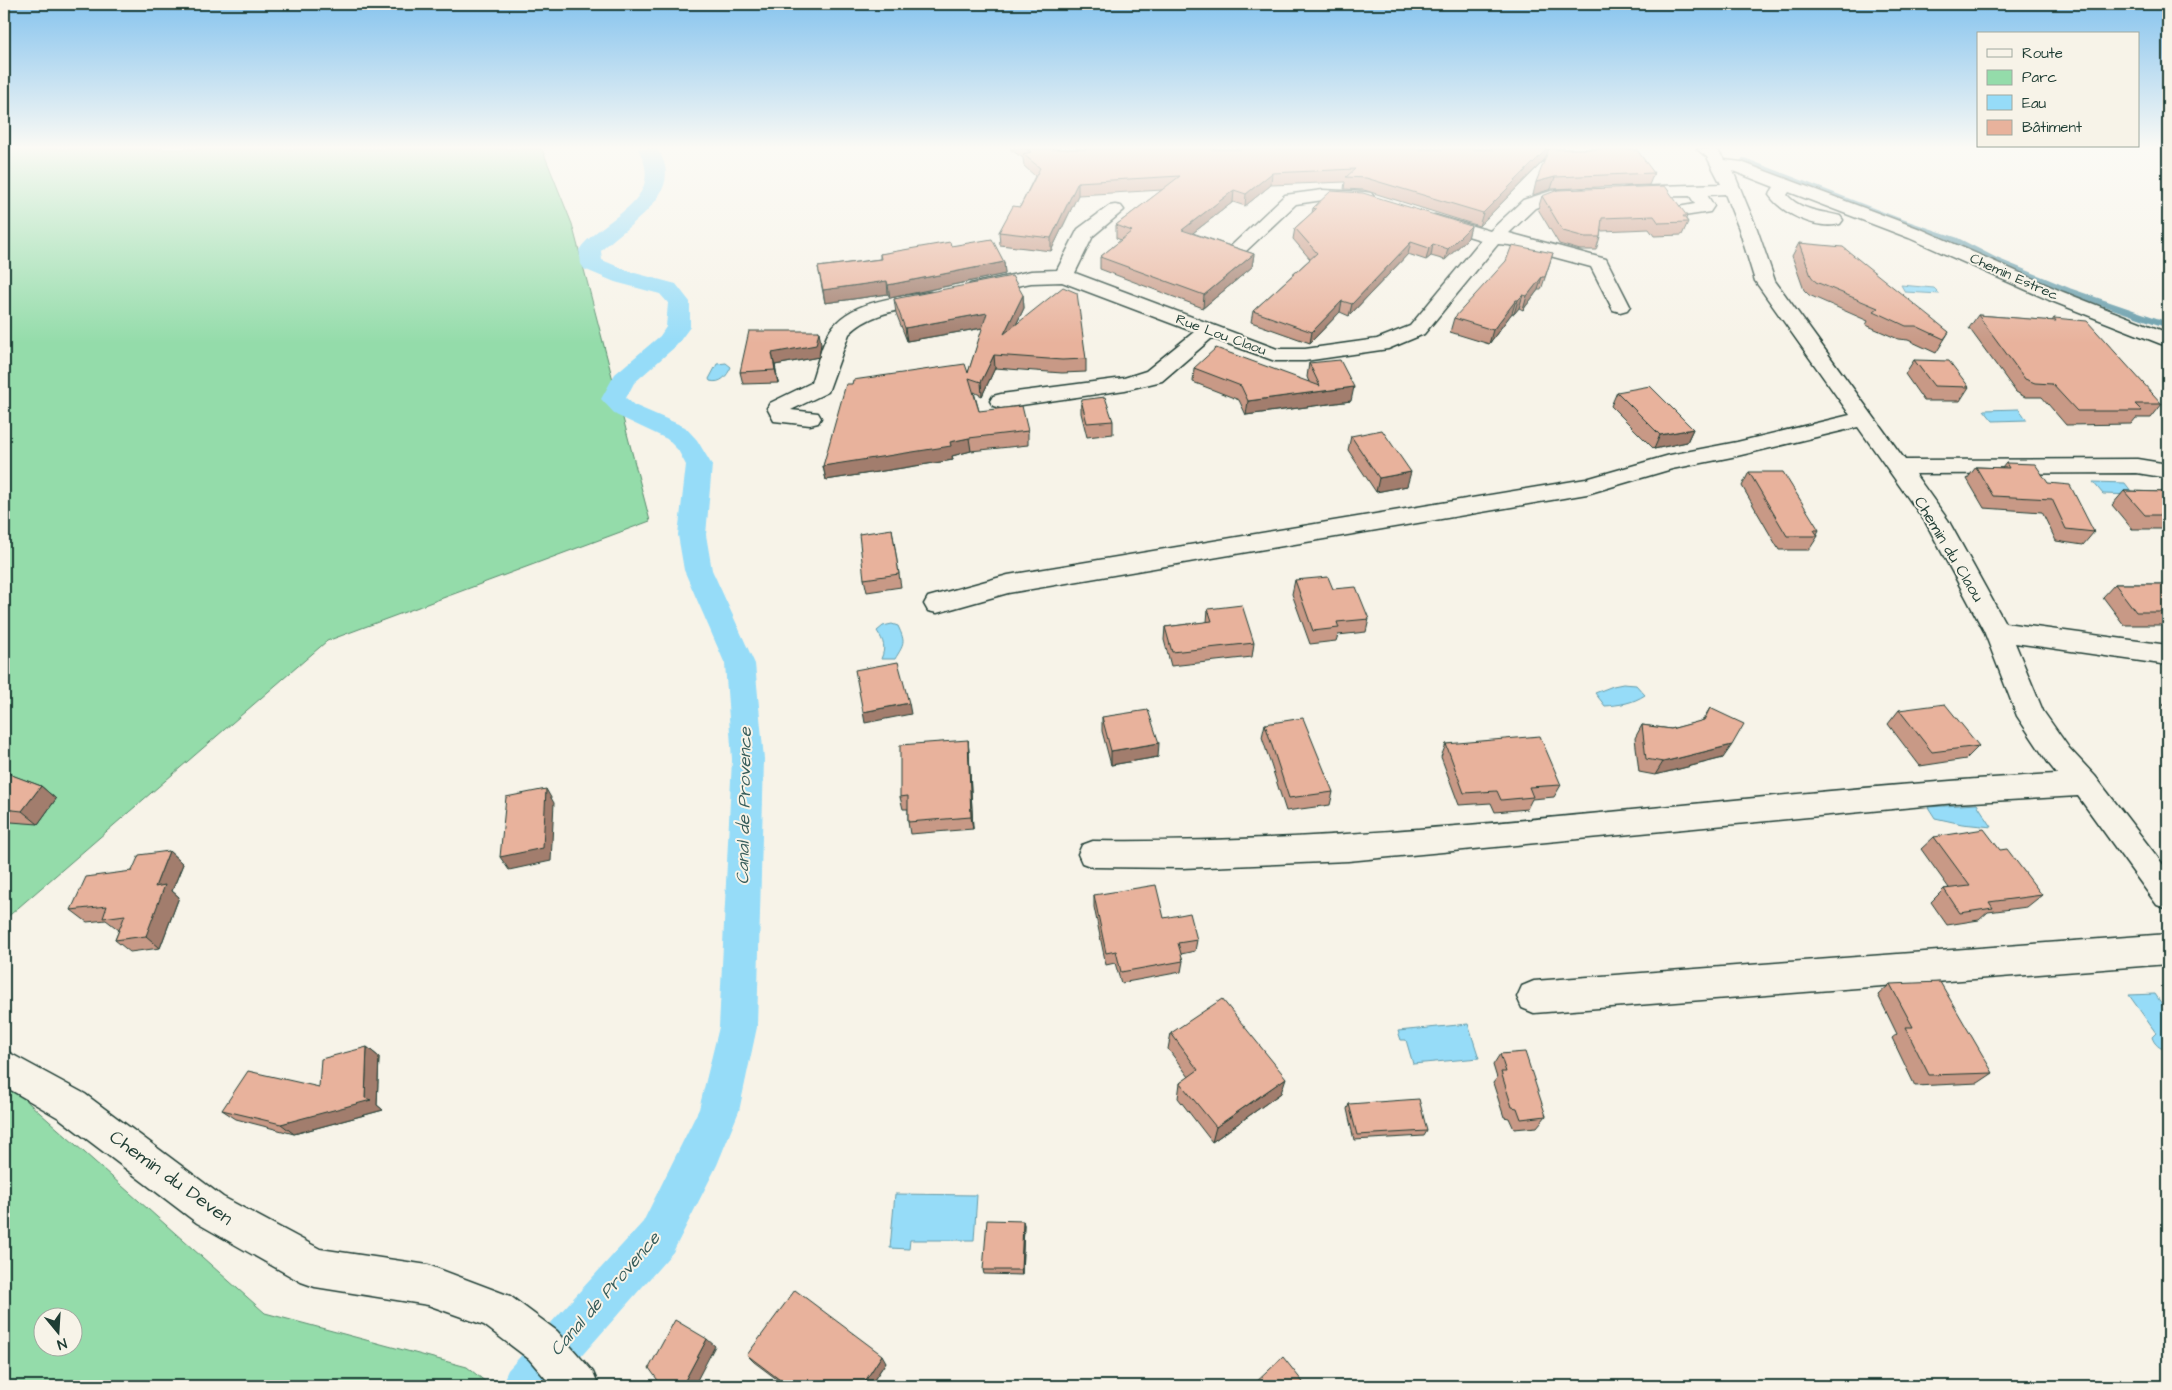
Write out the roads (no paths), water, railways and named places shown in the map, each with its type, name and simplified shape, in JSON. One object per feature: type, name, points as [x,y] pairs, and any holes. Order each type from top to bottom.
[{"type":"street","points":[[1064,276],[1085,233],[1109,214]]},
{"type":"street","points":[[1239,247],[1273,214]]},
{"type":"street","points":[[1419,214],[1493,238],[1510,239],[1599,262],[1620,306]]},
{"type":"street","name":"Rue Lou Claou","points":[[963,291],[1031,277],[1064,276],[1275,355],[1305,355],[1381,346],[1417,330],[1493,238],[1519,214]]},
{"type":"street","name":"Chemin du Claou","points":[[1742,214],[1765,281],[1936,520],[1997,631],[2031,716],[2059,756],[2085,784],[2168,895]]},
{"type":"street","name":"Chemin Estrec","points":[[1862,214],[1916,234],[2056,296],[2168,340]]},
{"type":"street","points":[[810,418],[782,416],[778,408],[820,387],[840,332],[859,315],[885,307],[943,295]]},
{"type":"street","points":[[1001,401],[1125,384],[1154,376],[1209,330]]},
{"type":"street","points":[[937,604],[1008,584],[1587,486],[1670,462],[1737,449],[1864,419]]},
{"type":"street","points":[[1898,467],[2137,466],[2168,471]]},
{"type":"street","points":[[1997,631],[2168,655]]},
{"type":"street","points":[[1093,854],[1182,855],[1348,848],[1955,790],[2085,784]]},
{"type":"street","points":[[1534,997],[2168,949]]},
{"type":"street","name":"Chemin du Deven","points":[[4,1067],[72,1106],[210,1210],[314,1268],[428,1285],[496,1310],[563,1368]]},
{"type":"water","points":[[1901,285],[1934,288],[1940,294],[1905,292]]},
{"type":"water","points":[[726,363],[731,367],[725,376],[714,382],[710,381],[709,379],[717,364]]},
{"type":"water","points":[[2019,409],[2027,420],[1993,421],[1984,410]]},
{"type":"water","points":[[2093,482],[2125,483],[2134,495],[2103,494]]},
{"type":"water","points":[[892,624],[898,626],[903,643],[895,659],[881,659],[884,645],[877,631],[883,626]]},
{"type":"water","points":[[1623,684],[1636,685],[1645,695],[1626,703],[1605,706],[1595,693],[1613,686]]},
{"type":"water","points":[[1977,804],[1992,827],[1962,824],[1935,818],[1928,807]]},
{"type":"water","points":[[2155,994],[2168,1013],[2167,1050],[2154,1042],[2152,1037],[2156,1033],[2129,995]]},
{"type":"water","points":[[1468,1024],[1479,1058],[1413,1064],[1406,1040],[1401,1040],[1398,1031]]},
{"type":"water","points":[[895,1194],[977,1195],[974,1240],[910,1240],[909,1249],[890,1248]]},
{"type":"waterway","name":"Canal de Provence","points":[[524,1386],[658,1237],[702,1150],[719,1111],[738,1027],[748,759],[740,664],[698,570],[692,535],[699,465],[688,446],[676,433],[625,410],[613,399],[624,379],[668,341],[678,327],[679,302],[668,289],[623,277],[592,264],[590,250],[633,214]]},
{"type":"waterway","points":[[1880,214],[1955,240],[1996,261],[2069,291],[2168,325]]}]
